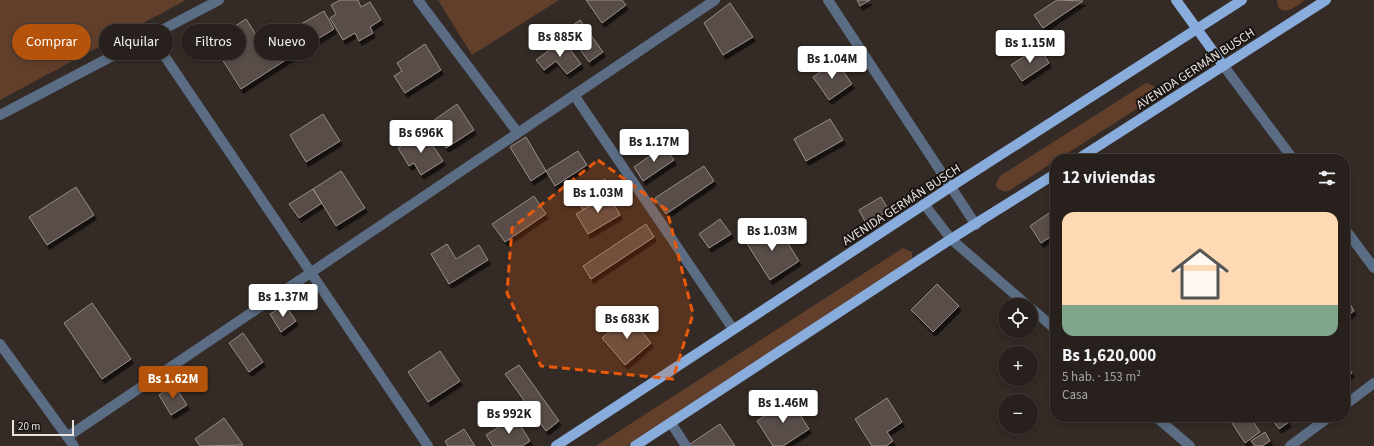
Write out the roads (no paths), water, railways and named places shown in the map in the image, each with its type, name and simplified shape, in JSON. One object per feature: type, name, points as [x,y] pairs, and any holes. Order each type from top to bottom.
[{"type":"main road","points":[[1176,0],[1223,65]]},
{"type":"main road","name":"AVENIDA GERMÁN BUSCH","points":[[556,446],[924,204],[1242,0]]},
{"type":"main road","name":"AVENIDA GERMÁN BUSCH","points":[[1086,154],[1326,0]]},
{"type":"main road","points":[[635,446],[951,239],[976,225],[1050,177]]},
{"type":"street","points":[[173,24],[219,0]]},
{"type":"street","points":[[418,0],[518,133]]},
{"type":"street","points":[[67,437],[715,0]]},
{"type":"street","points":[[828,0],[952,186],[976,225]]},
{"type":"street","points":[[0,115],[105,60]]},
{"type":"street","points":[[167,60],[428,446]]},
{"type":"street","points":[[1223,65],[1289,154]]},
{"type":"street","points":[[574,95],[732,329]]},
{"type":"street","points":[[924,204],[951,239],[1019,298]]},
{"type":"street","points":[[1350,236],[1374,268]]},
{"type":"street","points":[[1038,314],[1050,325]]},
{"type":"street","points":[[0,344],[74,446]]},
{"type":"street","points":[[1350,401],[1374,384]]},
{"type":"street","points":[[1162,422],[1190,446]]},
{"type":"street","points":[[1290,446],[1322,422]]},
{"type":"street","points":[[671,423],[686,446]]}]
